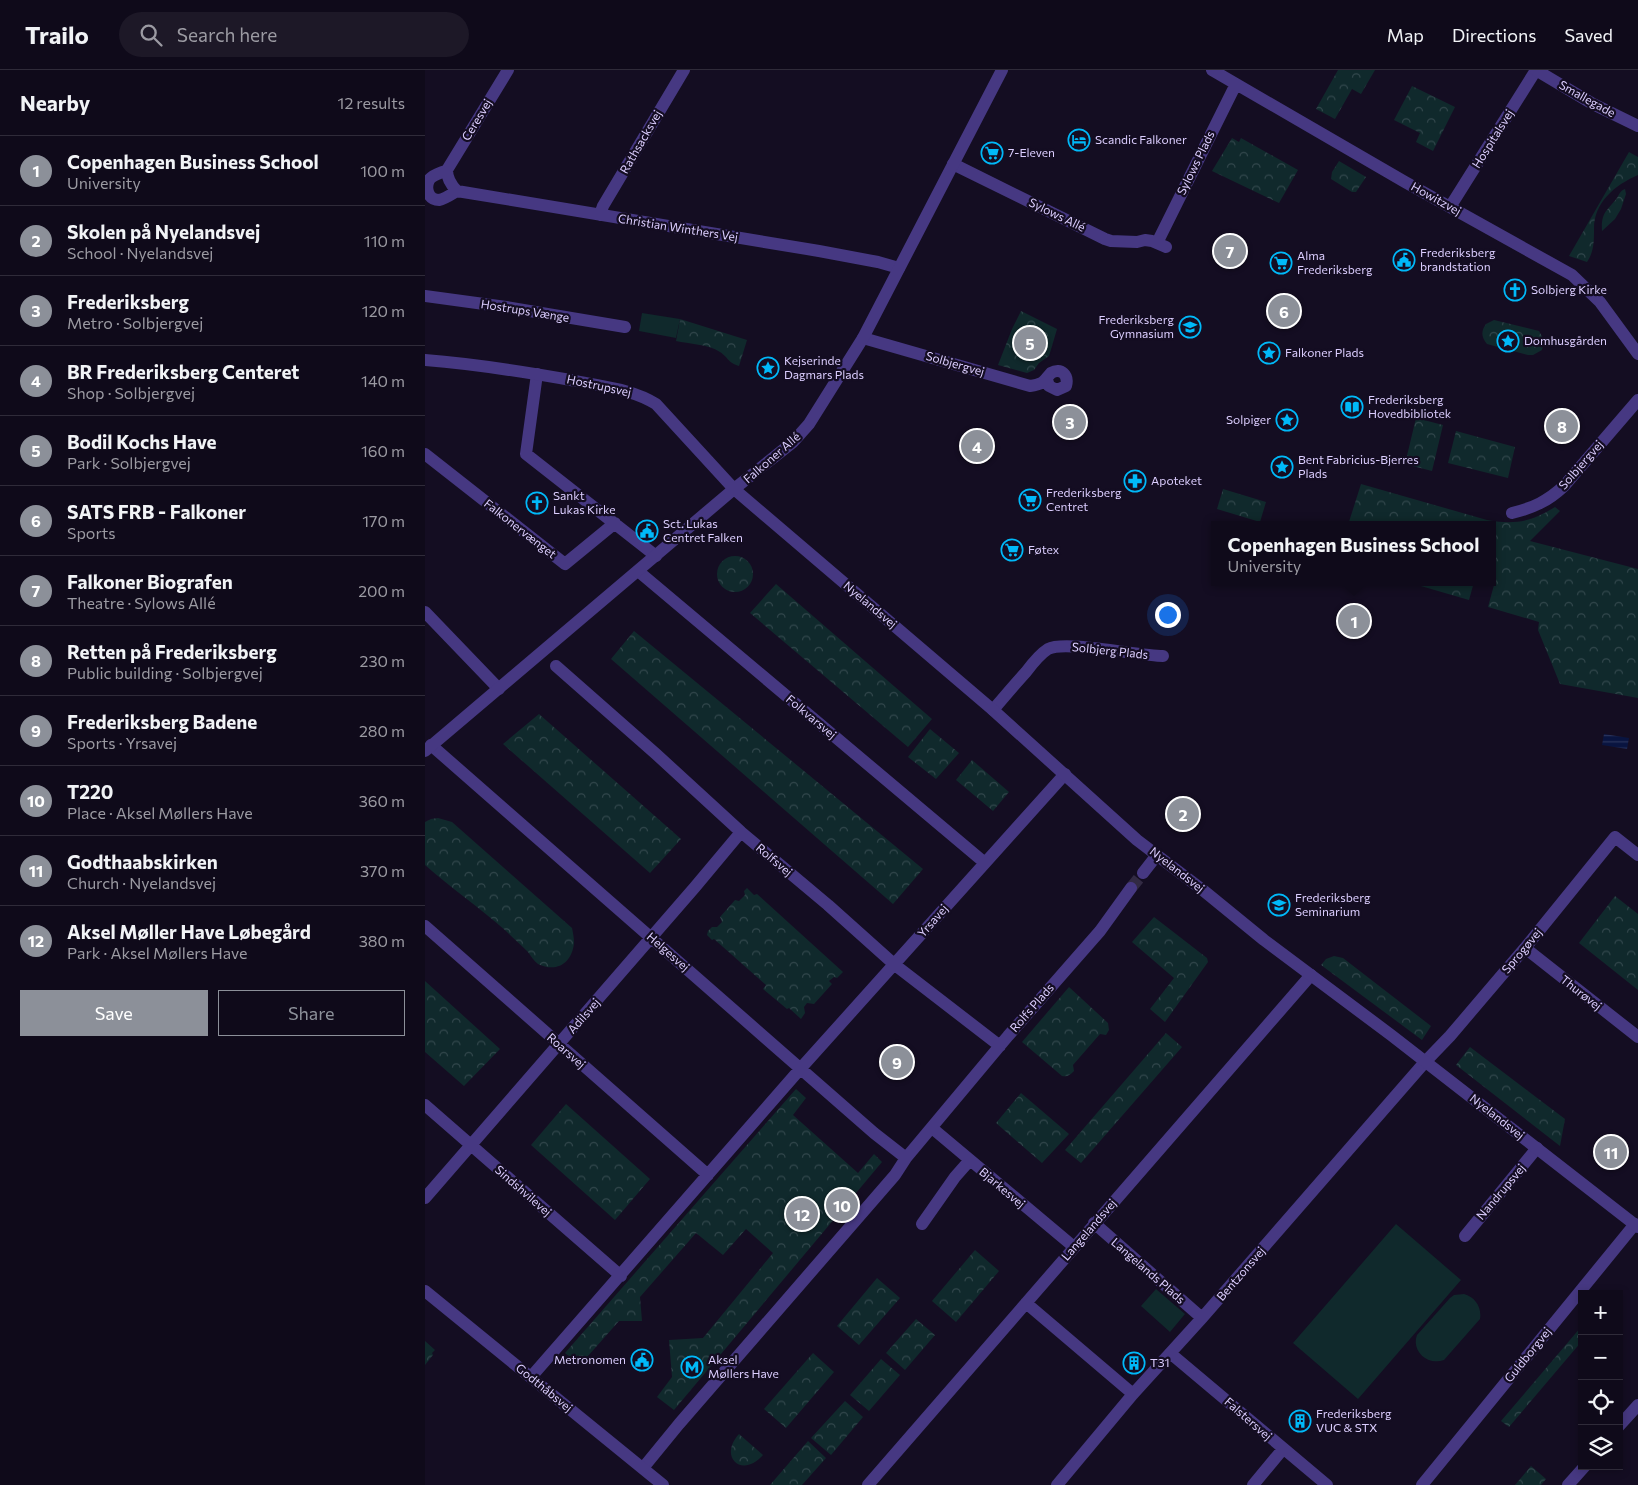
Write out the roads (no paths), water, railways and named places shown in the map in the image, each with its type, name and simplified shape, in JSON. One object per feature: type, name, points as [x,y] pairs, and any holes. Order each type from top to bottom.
[{"type":"street","name":"Ceresvej","points":[[426,187],[433,176],[451,181],[508,70]]},
{"type":"street","name":"Rathsacksvej","points":[[600,215],[603,206],[684,70]]},
{"type":"street","name":"Falkoner Allé","points":[[428,748],[734,489],[793,442],[809,424],[863,338],[1002,70]]},
{"type":"street","name":"Howitzvej","points":[[1212,70],[1577,279],[1600,302],[1638,354]]},
{"type":"street","name":"Smallegade","points":[[1536,70],[1593,104],[1638,126]]},
{"type":"street","name":"Hospitalsvej","points":[[1450,207],[1536,70]]},
{"type":"street","name":"Sylows Plads","points":[[1161,245],[1236,84]]},
{"type":"street","name":"Sylows Allé","points":[[953,164],[1105,239],[1137,242],[1145,240],[1161,245]]},
{"type":"street","name":"Christian Winthers Vej","points":[[426,187],[428,194],[433,199],[438,200],[442,199],[451,181],[600,215],[819,251],[879,262],[899,268]]},
{"type":"street","name":"Hostrups Vænge","points":[[425,296],[506,307],[625,327]]},
{"type":"street","name":"Solbjergvej","points":[[863,338],[1031,386],[1047,380]]},
{"type":"street","name":"Hostrupsvej","points":[[425,360],[537,374],[625,390],[644,396],[656,404],[734,489]]},
{"type":"street","points":[[537,374],[526,454],[656,556]]},
{"type":"street","name":"Solbjergvej","points":[[1512,513],[1528,510],[1552,497],[1564,486],[1638,400]]},
{"type":"street","name":"Falkonervænget","points":[[425,454],[565,564],[615,523]]},
{"type":"street","name":"Nyelandsvej","points":[[734,489],[993,710],[1137,840],[1636,1226]]},
{"type":"street","name":"Folkvarsvej","points":[[638,571],[985,863]]},
{"type":"street","points":[[426,614],[499,689]]},
{"type":"street","name":"Solbjerg Plads","points":[[993,710],[1035,661],[1048,649],[1062,646],[1163,656]]},
{"type":"street","name":"Rolfsvej","points":[[556,666],[741,832],[828,905],[895,965],[999,1046]]},
{"type":"street","name":"Helgesvej","points":[[428,748],[651,938],[885,1142],[906,1158]]},
{"type":"street","name":"Yrsavej","points":[[801,1068],[1065,774]]},
{"type":"street","name":"Adilsvej","points":[[425,1198],[741,832]]},
{"type":"street","name":"Sprogøvej","points":[[1425,1062],[1451,1036],[1615,837],[1638,855]]},
{"type":"street","points":[[1143,873],[1157,855]]},
{"type":"street","name":"Rolfs Plads","points":[[932,1128],[999,1046],[1100,931],[1131,888]]},
{"type":"street","name":"Roarsvej","points":[[425,926],[708,1175]]},
{"type":"street","name":"Thurøvej","points":[[1525,948],[1638,1037]]},
{"type":"street","name":"Langelandsvej","points":[[868,1485],[1311,975]]},
{"type":"street","name":"Bentzonsvej","points":[[1057,1485],[1133,1394],[1202,1318],[1425,1062]]},
{"type":"street","points":[[531,1377],[801,1068]]},
{"type":"street","name":"Sindshvilevej","points":[[425,1105],[621,1276]]},
{"type":"street","points":[[643,1468],[895,1175],[906,1158],[932,1128]]},
{"type":"street","name":"Bjarkesvej","points":[[932,1128],[1073,1247]]},
{"type":"street","name":"Nandrupsvej","points":[[1465,1236],[1537,1148]]},
{"type":"street","points":[[922,1224],[955,1177],[970,1160]]},
{"type":"street","name":"Langelands Plads","points":[[1094,1224],[1202,1318]]},
{"type":"street","name":"Guldborgvej","points":[[1422,1485],[1636,1226]]},
{"type":"street","name":"Godthåbsvej","points":[[425,1291],[663,1485]]},
{"type":"street","points":[[1026,1303],[1133,1394]]},
{"type":"street","name":"Falstersvej","points":[[1171,1353],[1327,1485]]},
{"type":"street","points":[[1620,1425],[1638,1405]]},
{"type":"street","points":[[1253,1485],[1283,1449]]},
{"type":"street","points":[[1568,1485],[1581,1470]]},
{"type":"tunnel","points":[[1131,888],[1143,873]]},
{"type":"place","name":"Scandic Falkoner","points":[[1079,140]]},
{"type":"place","name":"7-Eleven","points":[[992,153]]},
{"type":"place","name":"Falkoner Biografen","points":[[1230,251]]},
{"type":"place","name":"Frederiksberg brandstation","points":[[1404,260]]},
{"type":"place","name":"Alma Frederiksberg","points":[[1281,263]]},
{"type":"place","name":"Solbjerg Kirke","points":[[1515,290]]},
{"type":"place","name":"SATS FRB - Falkoner","points":[[1284,311]]},
{"type":"place","name":"Frederiksberg Gymnasium","points":[[1190,327]]},
{"type":"place","name":"Domhusgården","points":[[1508,341]]},
{"type":"place","name":"Bodil Kochs Have","points":[[1030,343]]},
{"type":"place","name":"Falkoner Plads","points":[[1269,353]]},
{"type":"place","name":"Kejserinde Dagmars Plads","points":[[768,368]]},
{"type":"place","name":"Frederiksberg Hovedbibliotek","points":[[1352,407]]},
{"type":"place","name":"Solpiger","points":[[1287,420]]},
{"type":"place","name":"Frederiksberg","points":[[1070,422]]},
{"type":"place","name":"Retten på Frederiksberg","points":[[1562,426]]},
{"type":"place","name":"BR Frederiksberg Centeret","points":[[977,446]]},
{"type":"place","name":"Bent Fabricius-Bjerres Plads","points":[[1282,467]]},
{"type":"place","name":"Apoteket","points":[[1135,481]]},
{"type":"place","name":"Frederiksberg Centret","points":[[1030,500]]},
{"type":"place","name":"Sankt Lukas Kirke","points":[[537,503]]},
{"type":"place","name":"Sct. Lukas Centret Falken","points":[[647,531]]},
{"type":"place","name":"Føtex","points":[[1012,550]]},
{"type":"place","name":"Copenhagen Business School","points":[[1354,621]]},
{"type":"place","name":"Skolen på Nyelandsvej","points":[[1183,814]]},
{"type":"place","name":"Frederiksberg Seminarium","points":[[1279,905]]},
{"type":"place","name":"Frederiksberg Badene","points":[[897,1062]]},
{"type":"place","name":"Godthaabskirken","points":[[1611,1152]]},
{"type":"place","name":"T220","points":[[842,1205]]},
{"type":"place","name":"Aksel Møller Have Løbegård","points":[[802,1214]]},
{"type":"place","name":"Metronomen","points":[[642,1360]]},
{"type":"place","name":"T31","points":[[1134,1363]]},
{"type":"place","name":"Aksel Møllers Have","points":[[692,1367]]},
{"type":"place","name":"Frederiksberg VUC & STX","points":[[1300,1421]]}]
